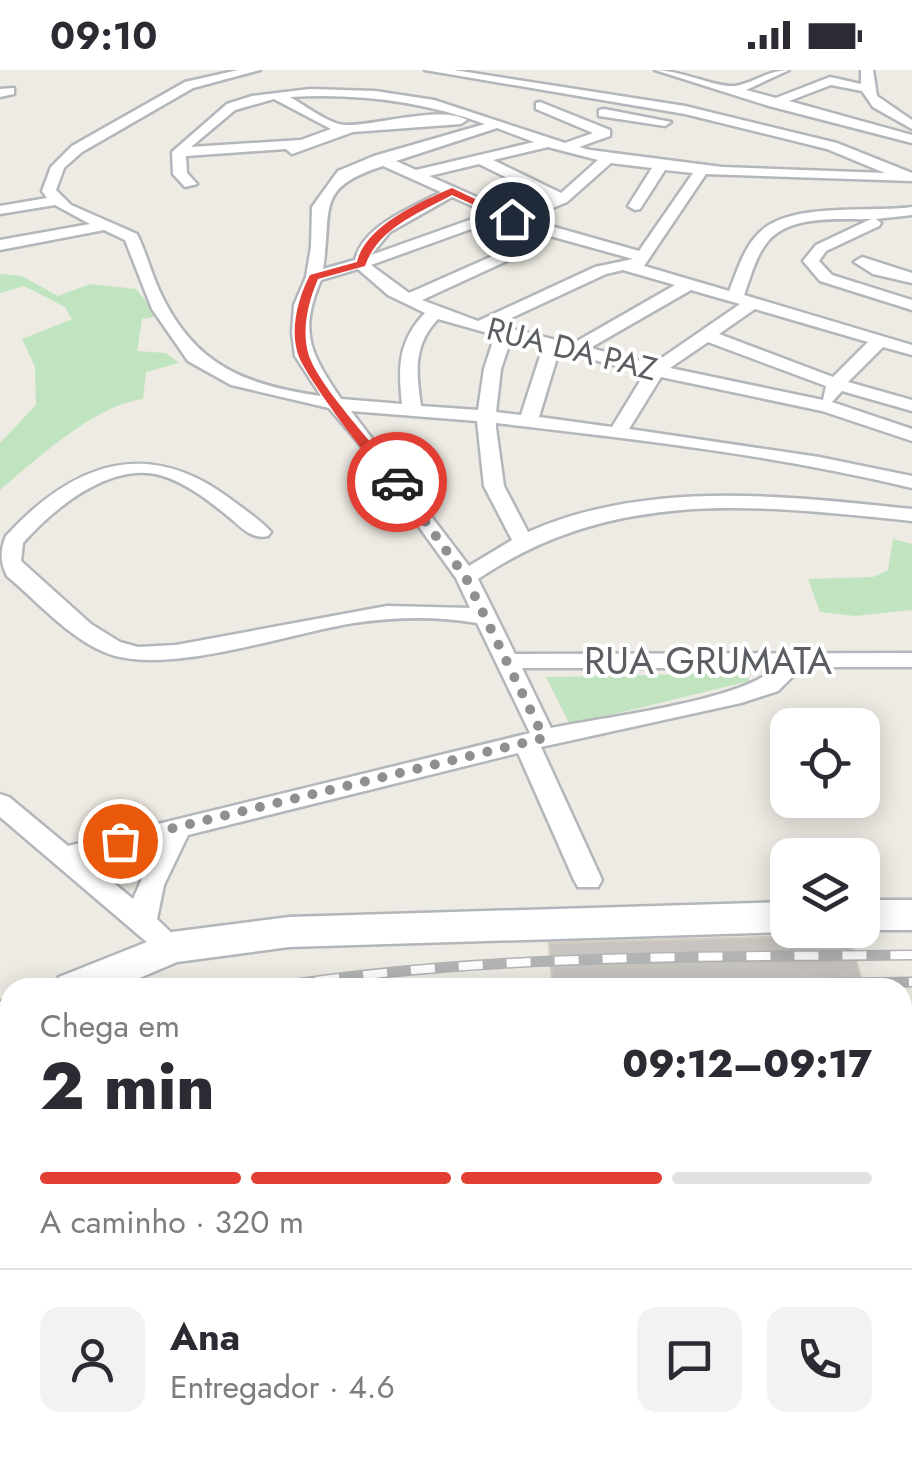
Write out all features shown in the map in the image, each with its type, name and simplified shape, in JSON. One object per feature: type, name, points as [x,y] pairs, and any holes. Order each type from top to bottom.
[{"type":"main road","points":[[880,915],[912,914]]},
{"type":"main road","points":[[97,978],[172,947],[288,932],[770,918]]},
{"type":"street","points":[[243,70],[189,85],[63,158],[48,191],[66,208],[132,237],[150,291],[187,348],[204,366],[270,389],[335,404],[486,416],[617,433],[912,482]]},
{"type":"street","points":[[431,70],[664,106],[860,155],[909,177]]},
{"type":"street","points":[[660,70],[912,139]]},
{"type":"street","points":[[685,78],[707,70]]},
{"type":"street","points":[[739,70],[818,84]]},
{"type":"street","points":[[860,97],[867,70]]},
{"type":"street","points":[[732,91],[773,74]]},
{"type":"street","points":[[773,103],[834,81],[912,126]]},
{"type":"street","points":[[179,152],[229,108],[275,94],[400,99],[455,109],[558,145],[608,158],[661,165],[702,170],[909,177]]},
{"type":"street","points":[[275,94],[344,132]]},
{"type":"street","points":[[819,114],[860,97]]},
{"type":"street","points":[[416,174],[605,132],[540,106]]},
{"type":"street","points":[[604,113],[625,121],[644,114],[752,141],[781,134]]},
{"type":"street","points":[[179,152],[297,147],[377,125],[489,122]]},
{"type":"street","points":[[489,122],[343,174],[326,192],[319,207],[314,277],[302,305],[304,356],[335,404],[367,441],[466,578],[504,661],[588,880]]},
{"type":"street","points":[[179,152],[180,174],[190,184]]},
{"type":"street","points":[[512,219],[562,200],[608,158]]},
{"type":"street","points":[[480,159],[562,200]]},
{"type":"street","points":[[379,160],[512,219],[640,262],[689,284],[912,350]]},
{"type":"street","points":[[635,206],[661,165]]},
{"type":"street","points":[[480,326],[601,270],[640,262],[702,170]]},
{"type":"street","points":[[362,264],[364,253],[385,228],[452,191]]},
{"type":"street","points":[[0,210],[58,200]]},
{"type":"street","points":[[912,211],[845,234],[821,248],[810,262],[826,278],[912,305]]},
{"type":"street","points":[[735,297],[760,240],[770,229],[802,220],[893,216]]},
{"type":"street","points":[[314,277],[362,264],[480,221]]},
{"type":"street","points":[[0,245],[108,225]]},
{"type":"street","points":[[410,299],[534,243]]},
{"type":"street","points":[[862,262],[912,278]]},
{"type":"street","name":"RUA DA PAZ","points":[[362,264],[372,278],[410,299],[435,312],[480,326],[656,370],[826,406],[912,435]]},
{"type":"street","points":[[576,349],[689,284]]},
{"type":"street","points":[[617,433],[656,370],[753,303]]},
{"type":"street","points":[[412,410],[407,370],[409,344],[415,330],[435,312]]},
{"type":"street","points":[[505,332],[490,380],[486,416],[495,489],[524,542]]},
{"type":"street","points":[[708,336],[836,384],[912,406]]},
{"type":"street","points":[[826,406],[836,384],[880,340]]},
{"type":"street","points":[[528,422],[554,344]]},
{"type":"street","points":[[260,532],[198,486],[162,469],[137,468],[98,476],[25,527],[10,545],[9,560],[14,571],[102,642],[126,652],[172,652],[408,610],[450,610],[484,617]]},
{"type":"street","points":[[466,578],[524,542],[580,519],[696,504],[792,505],[912,516]]},
{"type":"street","name":"RUA GRUMATA","points":[[504,661],[912,660]]},
{"type":"street","points":[[61,856],[535,740],[752,692],[782,677],[794,662]]},
{"type":"street","points":[[0,802],[172,947]]},
{"type":"street","points":[[142,919],[150,886],[179,826]]},
{"type":"green space","points":[[0,274],[22,276],[58,296],[90,284],[136,289],[158,316],[142,319],[137,351],[166,353],[179,363],[146,372],[143,399],[125,403],[86,422],[0,490],[0,443],[36,405],[35,367],[22,339],[72,319],[65,307],[24,286],[0,293]]},
{"type":"green space","points":[[893,539],[912,544],[912,610],[855,616],[820,612],[808,579],[873,577],[888,570]]},
{"type":"green space","points":[[747,673],[749,681],[570,725],[546,677]]},
{"type":"building","points":[[770,937],[770,948],[852,948],[861,978],[552,978],[549,943]]},
{"type":"railway","points":[[341,978],[509,963],[912,955]]},
{"type":"way so far","points":[[120,841],[544,738],[466,578],[397,482]]},
{"type":"route","points":[[397,482],[335,404],[304,356],[300,333],[302,305],[314,277],[362,264],[364,253],[385,228],[452,191],[512,219]]}]
